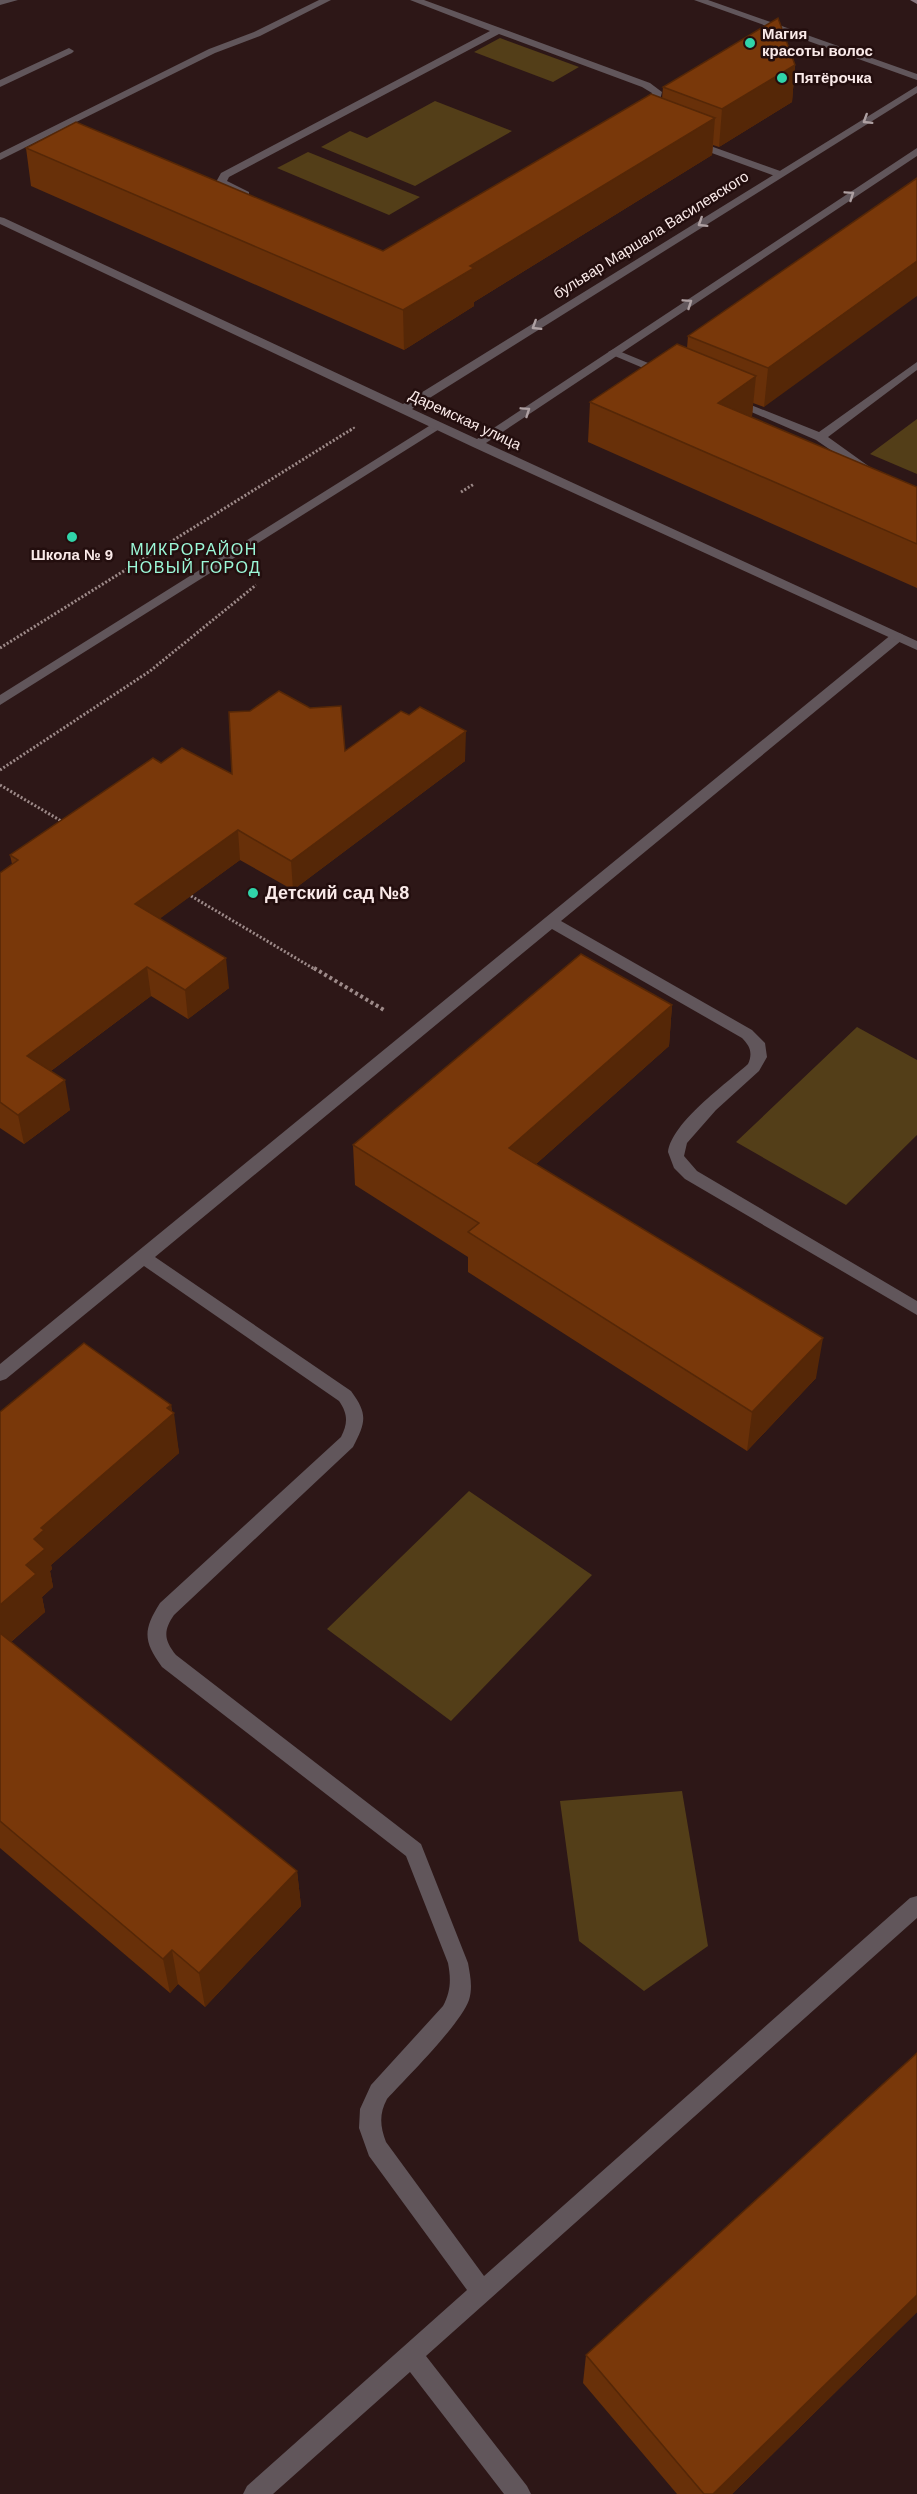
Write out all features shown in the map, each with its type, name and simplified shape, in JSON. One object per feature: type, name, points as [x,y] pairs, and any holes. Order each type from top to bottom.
[{"type":"street","points":[[0,2],[13,0]]},
{"type":"street","points":[[0,157],[212,51],[257,34],[326,0]]},
{"type":"street","points":[[415,0],[646,85],[657,92],[655,100],[635,112]]},
{"type":"street","points":[[699,0],[917,77]]},
{"type":"street","points":[[259,200],[221,182],[225,175],[497,31]]},
{"type":"street","points":[[0,84],[69,51]]},
{"type":"street","name":"бульвар Маршала Василевского","points":[[403,409],[917,89]]},
{"type":"street","points":[[680,138],[779,174]]},
{"type":"street","points":[[477,444],[917,151]]},
{"type":"street","name":"Даремская улица","points":[[0,220],[477,444],[917,646]]},
{"type":"street","points":[[615,352],[680,379]]},
{"type":"street","points":[[820,437],[917,365]]},
{"type":"street","points":[[723,397],[820,437],[879,477]]},
{"type":"street","points":[[0,701],[437,425]]},
{"type":"street","points":[[0,1374],[897,637]]},
{"type":"street","points":[[551,922],[747,1034],[757,1043],[759,1057],[754,1067],[682,1135],[675,1150],[678,1163],[691,1176],[917,1309]]},
{"type":"street","points":[[143,1257],[345,1396],[356,1409],[356,1426],[347,1443],[167,1609],[156,1625],[156,1645],[169,1661],[414,1850],[458,1963],[461,1980],[459,1998],[450,2013],[379,2092],[371,2109],[370,2128],[376,2148],[482,2292]]},
{"type":"street","points":[[255,2494],[917,1905]]},
{"type":"street","points":[[411,2355],[519,2494]]},
{"type":"path","points":[[0,648],[323,449],[357,425]]},
{"type":"path","points":[[0,770],[150,671],[258,584]]},
{"type":"path","points":[[0,785],[65,824]]},
{"type":"path","points":[[191,896],[418,1031]]},
{"type":"shaded area","points":[[500,38],[579,67],[553,82],[474,52]]},
{"type":"shaded area","points":[[435,101],[512,131],[415,186],[321,147],[350,131],[367,138]]},
{"type":"shaded area","points":[[308,152],[420,197],[389,215],[277,168]]},
{"type":"shaded area","points":[[917,419],[917,474],[870,454]]},
{"type":"shaded area","points":[[857,1027],[917,1060],[917,1135],[846,1205],[736,1142]]},
{"type":"shaded area","points":[[469,1491],[592,1575],[451,1721],[327,1629]]},
{"type":"shaded area","points":[[682,1791],[708,1946],[644,1991],[579,1941],[560,1801]]},
{"type":"building","points":[[778,18],[795,65],[722,109],[663,87]]},
{"type":"building","points":[[651,94],[715,118],[470,266],[474,268],[403,310],[26,148],[76,122],[383,251]]},
{"type":"building","points":[[917,178],[917,261],[768,368],[688,336]]},
{"type":"building","points":[[677,344],[756,376],[718,403],[917,487],[917,544],[590,402]]},
{"type":"building","name":"Детский сад №8","points":[[279,691],[310,708],[341,706],[345,751],[401,711],[409,715],[420,707],[466,731],[291,861],[238,830],[135,904],[226,958],[185,990],[147,967],[27,1056],[65,1080],[18,1115],[0,1102],[0,873],[18,860],[10,855],[153,758],[161,763],[182,748],[232,774],[229,712],[250,711]]},
{"type":"building","points":[[581,954],[672,1005],[509,1148],[823,1338],[752,1412],[468,1232],[479,1223],[353,1145]]},
{"type":"building","points":[[84,1343],[171,1405],[167,1408],[174,1413],[41,1528],[44,1530],[34,1539],[45,1549],[26,1565],[36,1574],[0,1605],[0,1412]]},
{"type":"building","points":[[0,1633],[297,1871],[199,1973],[172,1950],[163,1959],[0,1821]]},
{"type":"building","points":[[917,2053],[917,2295],[713,2494],[704,2494],[586,2355]]},
{"type":"place","name":"Магия красоты волос","points":[[750,43]]},
{"type":"place","name":"Пятёрочка","points":[[782,78]]},
{"type":"place","name":"Школа № 9","points":[[72,537]]},
{"type":"place","name":"Детский сад №8","points":[[253,893]]},
{"type":"district","name":"МИКРОРАЙОН НОВЫЙ ГОРОД","points":[[194,558]]}]
